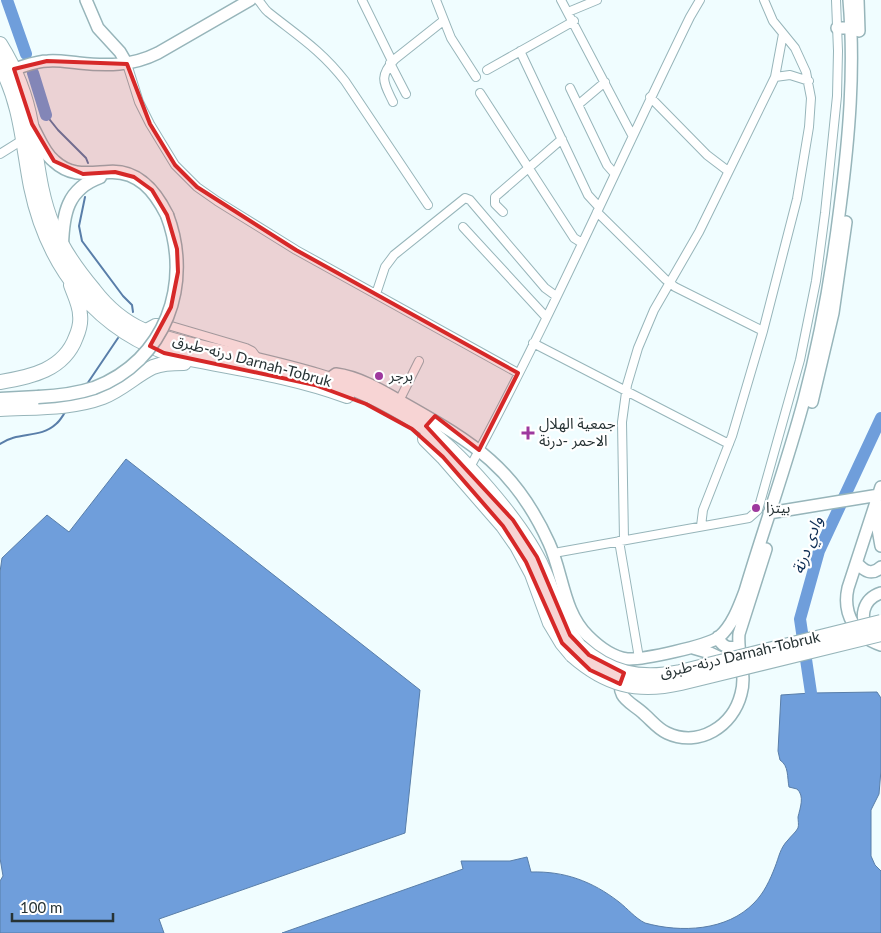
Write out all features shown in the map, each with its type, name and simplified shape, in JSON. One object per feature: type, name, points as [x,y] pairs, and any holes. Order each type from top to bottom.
[{"type":"highway","name":"درنه-طبرق Darnah-Tobruk","points":[[0,44],[14,70],[28,107],[32,124],[36,162],[52,225],[62,245],[104,302],[114,312],[142,330],[168,339],[329,379],[371,397],[418,423],[436,437],[469,469],[498,501],[527,540],[544,570],[562,620],[576,651],[590,670],[610,680],[628,685],[653,688],[681,683],[881,634]]},
{"type":"highway","name":"درنه-طبرق Darnah-Tobruk","points":[[0,66],[13,95],[24,139],[38,216],[56,260],[68,277],[100,313],[126,334],[164,353],[275,375],[334,391],[384,412],[422,437],[443,457],[503,526],[517,546],[532,574],[550,623],[562,643],[616,670],[632,675],[658,676],[881,622]]},
{"type":"highway","points":[[0,382],[20,379],[45,371],[63,358],[72,347],[80,327],[80,313],[68,277]]},
{"type":"highway","points":[[0,409],[83,403],[114,392],[154,367],[168,363],[204,362]]},
{"type":"main road","points":[[0,399],[74,388],[104,378],[130,360],[151,336],[167,306],[172,278],[172,250],[165,216],[152,190],[134,177],[115,172],[83,174],[68,170],[54,161],[44,148],[32,124]]},
{"type":"main road","points":[[62,245],[63,219],[69,203],[86,183],[100,177],[118,176],[136,182],[152,197],[165,216]]},
{"type":"main road","points":[[0,394],[38,394]]},
{"type":"street","points":[[86,0],[98,28],[117,49],[150,124],[175,166],[188,180],[207,195],[266,232],[518,373]]},
{"type":"street","points":[[14,70],[35,62],[47,60],[122,64],[144,60],[158,54],[250,0]]},
{"type":"street","points":[[258,0],[268,12],[310,43],[332,63],[428,205]]},
{"type":"street","points":[[362,0],[406,94]]},
{"type":"street","points":[[436,0],[451,38],[476,77]]},
{"type":"street","points":[[561,0],[574,21],[632,135]]},
{"type":"street","points":[[568,12],[597,0]]},
{"type":"street","points":[[469,469],[546,317],[650,97],[700,0]]},
{"type":"street","points":[[701,526],[703,510],[729,444],[763,331],[795,207],[804,164],[811,108],[809,81],[800,56],[774,21],[764,0]]},
{"type":"street","points":[[554,553],[746,518],[754,516],[758,510],[800,360],[816,282],[826,212],[834,123],[837,73],[836,0]]},
{"type":"street","points":[[329,379],[336,374],[348,377],[399,400],[453,431],[479,450],[510,478],[524,497],[554,553],[566,595],[578,624],[587,636],[599,645],[612,653],[626,658],[639,658],[708,643],[718,637],[725,630],[741,601],[776,515],[828,294],[848,134],[851,86],[849,0]]},
{"type":"street","points":[[639,658],[630,664],[624,672],[620,686],[622,696],[662,730],[680,738],[704,736],[716,730],[736,708],[741,694],[743,672],[738,646],[740,628],[815,390],[827,342],[837,289],[858,108],[858,0]]},
{"type":"street","points":[[393,102],[383,80],[383,76],[391,62],[444,21]]},
{"type":"street","points":[[487,70],[574,21]]},
{"type":"street","points":[[837,28],[851,28]]},
{"type":"street","points":[[639,658],[622,541],[622,435],[626,391],[630,372],[644,330],[699,232],[775,77],[783,34]]},
{"type":"street","points":[[520,51],[588,195],[598,209],[670,283],[682,291],[763,331]]},
{"type":"street","points":[[775,77],[790,75],[809,81]]},
{"type":"street","points":[[579,104],[605,82]]},
{"type":"street","points":[[570,88],[607,165],[614,173]]},
{"type":"street","points":[[480,93],[574,238],[582,243]]},
{"type":"street","points":[[650,97],[707,155],[728,171]]},
{"type":"street","points":[[0,154],[24,139]]},
{"type":"street","points":[[502,212],[495,204],[495,197],[562,139]]},
{"type":"street","points":[[376,294],[388,261],[465,198],[470,200],[546,288],[556,296]]},
{"type":"street","points":[[463,228],[546,317]]},
{"type":"street","points":[[533,343],[729,444]]},
{"type":"street","points":[[399,400],[419,362]]},
{"type":"street","points":[[776,515],[876,500]]},
{"type":"street","points":[[876,500],[881,546]]},
{"type":"street","points":[[876,500],[847,594],[848,613],[853,624],[860,633],[881,645]]},
{"type":"street","points":[[857,563],[869,572],[875,572],[881,567]]},
{"type":"street","points":[[881,593],[868,601],[863,613],[865,626],[881,645]]},
{"type":"street","points":[[718,637],[724,646],[731,648],[738,646]]},
{"type":"street","points":[[692,647],[719,657],[743,672]]},
{"type":"highlighted area","points":[[47,61],[127,64],[150,124],[175,165],[197,187],[296,250],[518,373],[479,450],[435,416],[426,426],[513,520],[537,557],[570,635],[589,655],[624,673],[620,684],[590,670],[562,643],[526,562],[503,526],[443,457],[412,429],[366,404],[315,385],[164,353],[150,346],[171,307],[178,272],[177,249],[167,215],[152,190],[134,177],[115,172],[83,174],[54,161],[32,124],[14,69]]},
{"type":"water","points":[[126,459],[420,690],[405,833],[159,919],[164,933],[0,933],[0,881],[3,876],[0,858],[0,572],[2,558],[47,515],[69,532]]},
{"type":"water","points":[[877,692],[881,698],[881,770],[879,794],[871,810],[871,856],[875,865],[881,871],[881,933],[282,933],[463,869],[461,861],[510,861],[527,857],[531,872],[555,873],[588,883],[619,902],[645,923],[673,928],[688,928],[703,927],[731,919],[743,912],[761,895],[771,877],[783,846],[798,827],[801,795],[797,789],[789,787],[785,765],[780,760],[778,751],[781,695]]},
{"type":"waterway","points":[[7,0],[26,54]]},
{"type":"waterway","points":[[33,73],[46,115]]},
{"type":"waterway","points":[[46,115],[86,158],[88,163]]},
{"type":"waterway","points":[[85,197],[79,226],[82,241],[123,296],[132,305],[133,312]]},
{"type":"waterway","points":[[87,384],[118,338]]},
{"type":"waterway","points":[[0,444],[7,440],[50,429],[66,411]]},
{"type":"waterway","name":"وادي درنة","points":[[811,693],[800,619],[819,551],[881,418]]},
{"type":"place","name":"برجر","points":[[379,376]]},
{"type":"place","name":"جمعية الهلال الاحمر -درنة","points":[[528,433]]},
{"type":"place","name":"بيتزا","points":[[756,508]]}]
